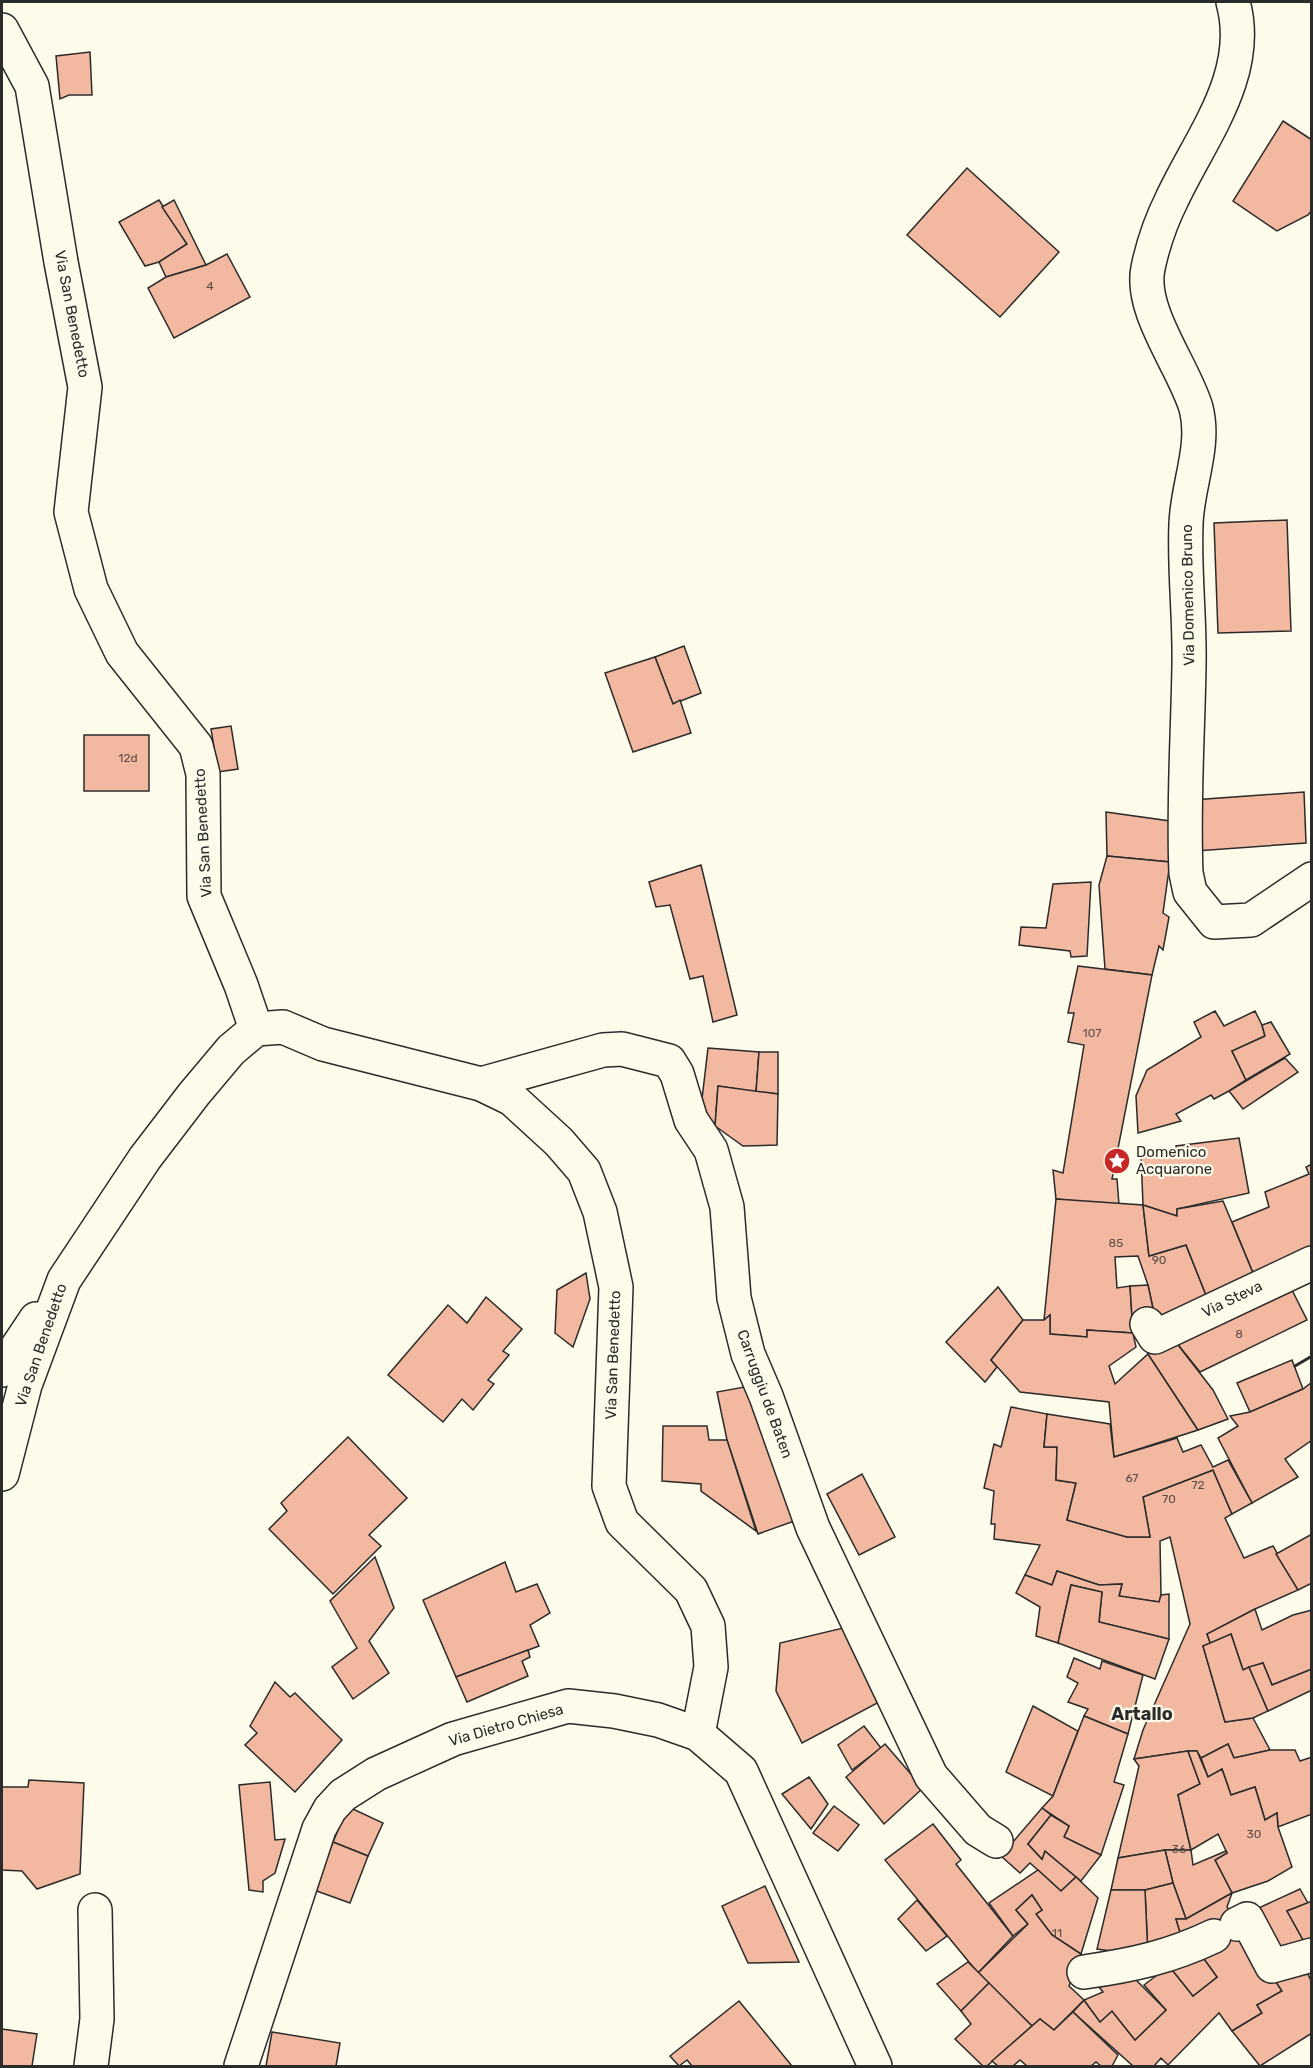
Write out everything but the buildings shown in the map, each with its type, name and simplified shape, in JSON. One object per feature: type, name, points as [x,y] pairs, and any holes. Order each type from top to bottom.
[{"type":"street","name":"Via Domenico Bruno","points":[[1233,2],[1237,17],[1237,58],[1217,116],[1172,199],[1157,235],[1148,271],[1152,310],[1196,409],[1198,448],[1186,523],[1189,663],[1185,862],[1190,892],[1214,922],[1251,920],[1311,879]]},
{"type":"street","name":"Via San Benedetto","points":[[2,30],[32,86],[61,262],[86,387],[71,512],[91,589],[122,653],[196,746],[202,774],[204,896],[241,985],[256,1029]]},
{"type":"street","name":"Via San Benedetto","points":[[2,1474],[25,1385],[64,1280],[145,1158],[231,1050],[256,1029],[283,1027],[323,1044],[481,1084],[512,1098],[559,1142],[584,1171],[600,1212],[616,1287],[609,1485],[622,1522],[691,1590],[708,1626],[711,1667],[698,1734]]},
{"type":"street","name":"Carruggiu de Baten","points":[[481,1084],[603,1050],[622,1049],[669,1061],[677,1074],[692,1120],[711,1150],[727,1207],[734,1298],[748,1354],[766,1396],[813,1528],[932,1776],[978,1830],[996,1841]]},
{"type":"street","name":"Via Steva","points":[[1151,1330],[1311,1263]]},
{"type":"street","points":[[2,1370],[64,1280]]},
{"type":"street","name":"Via Dietro Chiesa","points":[[241,2067],[319,1829],[330,1809],[358,1783],[453,1739],[568,1706],[636,1715],[698,1734],[741,1771],[874,2067]]},
{"type":"street","points":[[91,2067],[97,2019],[95,1910]]},
{"type":"street","points":[[1084,1972],[1135,1965],[1180,1953],[1247,1920],[1272,1966],[1311,1955]]},
{"type":"wall","points":[[1295,1366],[1312,1356]]},
{"type":"place","name":"Domenico Acquarone","points":[[1117,1161]]},
{"type":"district","name":"Artallo","points":[[1142,1714]]}]
